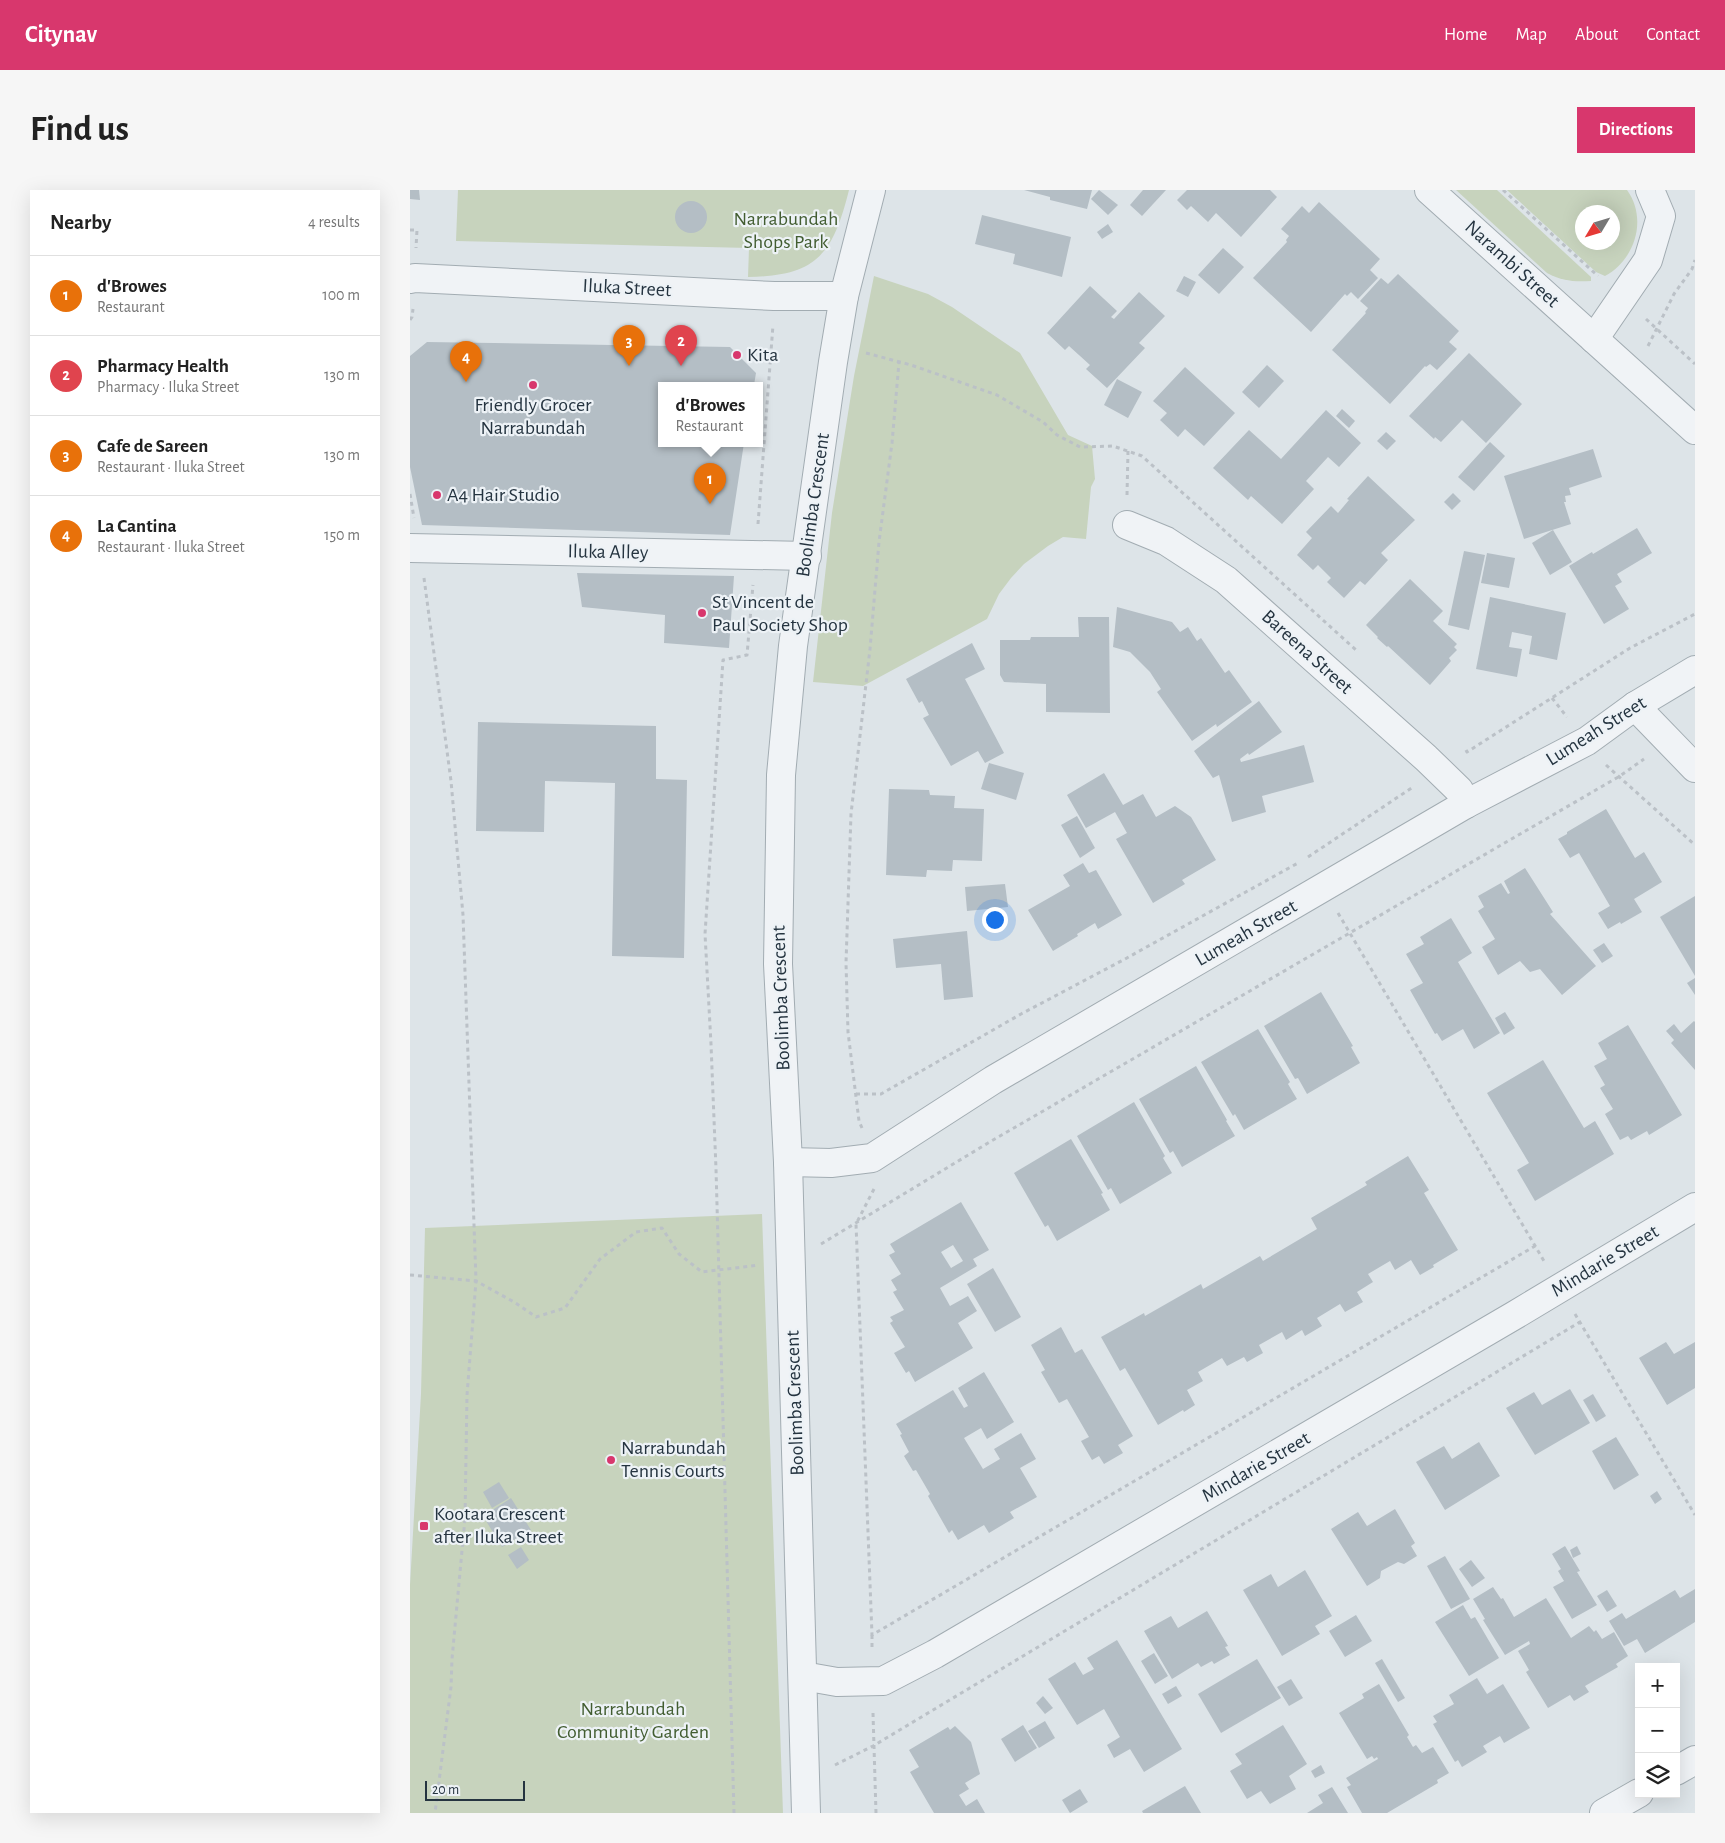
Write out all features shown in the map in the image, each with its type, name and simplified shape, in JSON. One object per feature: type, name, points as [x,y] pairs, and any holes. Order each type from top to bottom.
[{"type":"street","name":"Boolimba Crescent","points":[[806,1813],[788,1162],[778,964],[781,775],[793,646],[836,345],[844,296],[871,190]]},
{"type":"street","name":"Narambi Street","points":[[1429,190],[1695,430]]},
{"type":"street","points":[[1594,339],[1648,260],[1661,216],[1650,190]]},
{"type":"street","name":"Iluka Street","points":[[410,279],[774,296],[844,296]]},
{"type":"street","name":"Bareena Street","points":[[1127,525],[1166,541],[1226,580],[1439,771],[1459,790],[1466,804]]},
{"type":"street","name":"Iluka Alley","points":[[415,548],[807,556]]},
{"type":"street","name":"Lumeah Street","points":[[788,1162],[831,1163],[872,1158],[993,1080],[1466,804],[1587,741],[1635,706],[1695,670]]},
{"type":"street","points":[[1635,706],[1695,768]]},
{"type":"street","name":"Mindarie Street","points":[[803,1676],[838,1682],[883,1681],[936,1654],[1516,1315],[1695,1207]]},
{"type":"street","points":[[1680,1769],[1695,1760]]},
{"type":"street","points":[[1604,1813],[1635,1795]]},
{"type":"path","points":[[1503,190],[1695,364]]},
{"type":"path","points":[[410,230],[417,230]]},
{"type":"path","points":[[1633,374],[1674,294],[1692,269],[1695,260]]},
{"type":"path","points":[[734,1813],[712,1044],[705,934],[723,660],[747,655],[773,316]]},
{"type":"path","points":[[836,345],[947,376],[997,395],[1044,422],[1057,435],[1080,447],[1113,446],[1142,456],[1360,654]]},
{"type":"path","points":[[876,1813],[872,1635],[856,1224],[876,1185],[872,1158],[860,1120],[856,1094],[848,1032],[846,964],[851,814],[870,649],[879,542],[892,443],[899,362]]},
{"type":"path","points":[[1127,525],[1128,451]]},
{"type":"path","points":[[415,548],[451,781],[463,916],[476,1281],[467,1394],[466,1518],[451,1687],[435,1813]]},
{"type":"path","points":[[1695,614],[1630,648],[1467,752],[1308,858],[1322,889],[1351,932],[1695,1515]]},
{"type":"path","points":[[1552,698],[1605,764],[1695,845]]},
{"type":"path","points":[[410,1275],[476,1281],[514,1302],[536,1317],[565,1308],[600,1258],[636,1232],[662,1228],[679,1254],[702,1272],[790,1261],[856,1224],[988,1143],[1620,776],[1669,742]]},
{"type":"path","points":[[1460,746],[1467,752]]},
{"type":"path","points":[[856,1094],[880,1094],[1013,1018],[1125,959],[1299,862]]},
{"type":"path","points":[[872,1635],[1535,1246]]},
{"type":"path","points":[[806,1780],[873,1746],[1580,1322]]},
{"type":"green space","name":"Narrabundah Shops Park","points":[[458,190],[849,190],[836,230],[828,245],[818,257],[806,266],[791,272],[771,276],[748,277],[749,248],[456,241]]},
{"type":"green space","points":[[1456,190],[1497,190],[1591,277],[1591,281],[1568,280],[1547,273]]},
{"type":"green space","points":[[1507,190],[1627,190],[1637,213],[1635,238],[1624,260],[1605,276],[1596,272]]},
{"type":"green space","points":[[874,276],[928,294],[952,307],[1020,353],[1068,435],[1092,446],[1095,479],[1091,487],[1086,539],[1063,537],[1048,546],[1024,564],[1011,578],[999,594],[987,619],[863,686],[813,682],[832,513],[854,376]]},
{"type":"green space","name":"Narrabundah Community Garden","points":[[762,1214],[783,1813],[410,1813],[410,1585],[421,1394],[425,1228]]},
{"type":"building","points":[[410,190],[419,190],[420,200],[410,199]]},
{"type":"building","points":[[1024,190],[1092,190],[1087,209],[1050,200],[1050,197]]},
{"type":"building","points":[[1099,190],[1118,205],[1108,215],[1091,199]]},
{"type":"building","points":[[1143,190],[1166,190],[1142,216],[1130,205]]},
{"type":"building","points":[[1187,190],[1270,190],[1277,197],[1241,237],[1216,213],[1208,222],[1191,206],[1187,210],[1177,200]]},
{"type":"building","points":[[691,201],[697,202],[702,206],[706,211],[706,223],[702,228],[697,232],[691,233],[685,232],[680,228],[676,223],[675,217],[676,211],[680,206],[685,202]]},
{"type":"building","points":[[1319,202],[1380,259],[1370,270],[1378,278],[1358,299],[1351,292],[1347,296],[1345,294],[1311,332],[1253,278],[1287,242],[1286,240],[1289,236],[1281,229],[1302,206],[1309,213]]},
{"type":"building","points":[[982,215],[1071,237],[1062,277],[1013,264],[1015,254],[975,244]]},
{"type":"building","points":[[1108,224],[1113,232],[1102,239],[1097,232]]},
{"type":"building","points":[[1223,248],[1244,267],[1219,294],[1198,275]]},
{"type":"building","points":[[1398,274],[1459,331],[1449,342],[1457,349],[1437,370],[1430,364],[1425,366],[1390,404],[1332,350],[1366,313],[1368,308],[1360,301],[1381,278],[1388,284]]},
{"type":"building","points":[[1184,276],[1196,282],[1188,297],[1176,291]]},
{"type":"building","points":[[1090,286],[1117,311],[1111,317],[1114,319],[1139,292],[1165,316],[1139,343],[1145,348],[1107,388],[1086,369],[1090,365],[1069,346],[1065,350],[1047,333]]},
{"type":"building","points":[[427,342],[730,347],[756,373],[754,382],[658,382],[658,447],[743,447],[730,535],[422,525],[410,467],[410,356]]},
{"type":"building","points":[[1469,353],[1522,404],[1486,443],[1462,420],[1441,442],[1435,437],[1434,439],[1409,416]]},
{"type":"building","points":[[1267,365],[1284,381],[1259,408],[1242,392]]},
{"type":"building","points":[[1185,367],[1235,413],[1204,446],[1185,429],[1178,437],[1160,420],[1167,413],[1153,401]]},
{"type":"building","points":[[1117,379],[1142,392],[1128,418],[1104,405]]},
{"type":"building","points":[[1342,409],[1355,421],[1349,428],[1336,416]]},
{"type":"building","points":[[1326,410],[1361,443],[1339,467],[1328,457],[1306,481],[1314,489],[1282,524],[1251,496],[1248,500],[1213,468],[1249,430],[1281,459]]},
{"type":"building","points":[[1386,432],[1396,441],[1387,450],[1377,441]]},
{"type":"building","points":[[1490,442],[1505,456],[1474,491],[1458,477]]},
{"type":"building","points":[[1593,449],[1602,477],[1569,488],[1571,495],[1565,496],[1566,502],[1564,502],[1571,524],[1524,539],[1504,476]]},
{"type":"building","points":[[1368,476],[1415,520],[1381,553],[1388,560],[1365,585],[1360,581],[1344,598],[1327,582],[1331,578],[1318,565],[1313,570],[1297,555],[1312,538],[1306,532],[1331,506],[1338,513],[1349,500],[1347,499]]},
{"type":"building","points":[[1453,493],[1461,501],[1452,510],[1444,502]]},
{"type":"building","points":[[1637,528],[1652,553],[1617,574],[1622,582],[1615,586],[1629,609],[1604,624],[1569,566]]},
{"type":"building","points":[[1553,530],[1572,562],[1550,575],[1532,543]]},
{"type":"building","points":[[1464,551],[1485,555],[1469,630],[1448,625]]},
{"type":"building","points":[[1487,553],[1515,558],[1509,588],[1481,583]]},
{"type":"building","points":[[577,573],[734,576],[729,648],[664,643],[665,615],[582,607]]},
{"type":"building","points":[[1410,579],[1443,611],[1433,621],[1457,644],[1454,647],[1457,650],[1449,658],[1451,661],[1430,685],[1377,638],[1366,625]]},
{"type":"building","points":[[1490,597],[1566,613],[1557,660],[1529,654],[1532,636],[1512,632],[1509,647],[1522,649],[1517,677],[1476,669]]},
{"type":"building","points":[[1117,607],[1172,622],[1180,632],[1188,627],[1197,641],[1201,638],[1225,673],[1229,670],[1252,702],[1217,727],[1216,724],[1192,741],[1157,692],[1161,689],[1150,672],[1130,652],[1113,647]]},
{"type":"building","points":[[1078,617],[1109,617],[1110,713],[1046,712],[1046,684],[1004,682],[1000,675],[1000,640],[1030,640],[1031,637],[1079,637]]},
{"type":"building","points":[[972,643],[985,669],[965,679],[1004,753],[985,763],[978,751],[951,766],[923,718],[929,715],[922,701],[919,703],[906,679]]},
{"type":"building","points":[[1259,701],[1282,732],[1249,755],[1248,753],[1240,759],[1241,762],[1304,745],[1314,782],[1262,796],[1266,812],[1232,822],[1219,775],[1213,778],[1194,751]]},
{"type":"building","points":[[478,722],[656,726],[656,779],[687,780],[684,958],[612,956],[615,783],[545,781],[544,832],[476,831]]},
{"type":"building","points":[[989,763],[1024,773],[1016,800],[981,789]]},
{"type":"building","points":[[1104,773],[1123,805],[1143,794],[1156,817],[1175,806],[1191,817],[1216,860],[1182,880],[1185,884],[1153,903],[1116,839],[1127,833],[1115,812],[1086,828],[1067,795]]},
{"type":"building","points":[[889,789],[929,790],[930,795],[955,796],[954,808],[984,809],[982,861],[953,860],[952,871],[927,870],[926,877],[886,875]]},
{"type":"building","points":[[1606,809],[1635,858],[1644,852],[1662,882],[1634,899],[1642,912],[1608,929],[1598,913],[1610,906],[1579,853],[1570,858],[1558,839]]},
{"type":"building","points":[[1077,816],[1095,848],[1080,858],[1061,825]]},
{"type":"building","points":[[1083,863],[1089,873],[1096,870],[1122,915],[1098,929],[1095,923],[1053,951],[1028,910],[1070,886],[1063,875]]},
{"type":"building","points":[[1525,868],[1553,912],[1550,914],[1596,966],[1562,995],[1540,969],[1530,972],[1520,961],[1498,975],[1482,947],[1495,939],[1478,911],[1484,907],[1478,896],[1501,883],[1508,894],[1510,893],[1504,881]]},
{"type":"building","points":[[1005,884],[1008,907],[967,911],[965,887]]},
{"type":"building","points":[[1695,896],[1695,976],[1660,917]]},
{"type":"building","points":[[1451,918],[1472,953],[1458,962],[1500,1033],[1474,1049],[1463,1029],[1442,1041],[1437,1033],[1435,1034],[1410,990],[1423,983],[1406,954],[1424,944],[1420,937]]},
{"type":"building","points":[[967,931],[973,997],[944,1000],[941,964],[896,968],[893,939]]},
{"type":"building","points":[[1604,943],[1613,956],[1602,963],[1593,950]]},
{"type":"building","points":[[1695,978],[1695,995],[1687,983]]},
{"type":"building","points":[[1321,992],[1353,1046],[1351,1047],[1360,1063],[1307,1094],[1298,1078],[1295,1079],[1264,1026]]},
{"type":"building","points":[[1505,1012],[1515,1028],[1504,1035],[1495,1018]]},
{"type":"building","points":[[1694,1021],[1695,1070],[1671,1043],[1674,1040],[1666,1031],[1674,1024],[1681,1033]]},
{"type":"building","points":[[1628,1025],[1682,1115],[1649,1135],[1647,1131],[1631,1140],[1628,1136],[1620,1140],[1605,1114],[1613,1109],[1600,1088],[1605,1085],[1594,1066],[1607,1059],[1598,1043]]},
{"type":"building","points":[[1258,1029],[1290,1082],[1288,1084],[1297,1099],[1244,1130],[1235,1114],[1233,1116],[1201,1062]]},
{"type":"building","points":[[1543,1060],[1584,1128],[1595,1121],[1614,1154],[1535,1201],[1517,1170],[1529,1163],[1487,1093]]},
{"type":"building","points":[[1196,1066],[1235,1136],[1182,1167],[1173,1151],[1170,1153],[1139,1099]]},
{"type":"building","points":[[1134,1102],[1165,1156],[1163,1158],[1172,1173],[1120,1204],[1111,1188],[1108,1190],[1077,1136]]},
{"type":"building","points":[[1071,1139],[1103,1193],[1101,1194],[1110,1210],[1057,1241],[1048,1225],[1045,1227],[1014,1173]]},
{"type":"building","points":[[1408,1156],[1429,1190],[1424,1193],[1458,1250],[1420,1275],[1411,1260],[1395,1270],[1390,1261],[1368,1274],[1373,1282],[1357,1292],[1363,1302],[1345,1312],[1340,1304],[1317,1318],[1322,1326],[1305,1336],[1302,1330],[1286,1340],[1282,1332],[1259,1345],[1263,1353],[1247,1362],[1244,1357],[1227,1366],[1222,1358],[1198,1372],[1203,1381],[1187,1390],[1195,1405],[1158,1425],[1125,1368],[1120,1371],[1101,1337],[1144,1313],[1145,1316],[1201,1284],[1203,1289],[1260,1256],[1263,1261],[1317,1229],[1311,1218],[1367,1185],[1365,1182]]},
{"type":"building","points":[[961,1202],[989,1250],[973,1259],[977,1266],[940,1288],[950,1306],[968,1296],[977,1311],[958,1323],[973,1348],[915,1382],[909,1371],[906,1373],[894,1353],[905,1347],[890,1323],[893,1321],[890,1317],[904,1310],[893,1292],[897,1290],[891,1280],[901,1274],[889,1255],[895,1252],[890,1244]],"holes":[[[953,1245],[963,1261],[951,1268],[941,1252]]]},
{"type":"building","points":[[993,1268],[1021,1317],[995,1332],[967,1284]]},
{"type":"building","points":[[1061,1327],[1075,1353],[1082,1349],[1133,1436],[1118,1445],[1123,1453],[1104,1464],[1099,1456],[1092,1460],[1081,1441],[1089,1437],[1067,1399],[1059,1403],[1041,1372],[1045,1370],[1031,1345]]},
{"type":"building","points":[[1666,1342],[1674,1354],[1695,1342],[1695,1388],[1667,1405],[1639,1358]]},
{"type":"building","points":[[984,1372],[1014,1422],[987,1439],[981,1428],[964,1438],[983,1469],[1000,1459],[994,1449],[1021,1433],[1036,1459],[1020,1468],[1037,1497],[1010,1512],[1014,1518],[989,1533],[984,1525],[958,1540],[952,1530],[949,1533],[916,1470],[913,1471],[904,1456],[909,1452],[896,1424],[953,1390],[964,1408],[968,1406],[958,1388]]},
{"type":"building","points":[[1570,1389],[1590,1423],[1535,1455],[1506,1408],[1534,1392],[1542,1405]]},
{"type":"building","points":[[1593,1394],[1606,1416],[1596,1422],[1583,1400]]},
{"type":"building","points":[[1616,1437],[1639,1475],[1614,1490],[1592,1451]]},
{"type":"building","points":[[1479,1442],[1500,1476],[1445,1510],[1416,1462],[1444,1446],[1452,1459]]},
{"type":"building","points":[[499,1482],[509,1498],[492,1508],[483,1492]]},
{"type":"building","points":[[1657,1491],[1662,1499],[1655,1504],[1650,1496]]},
{"type":"building","points":[[511,1498],[531,1530],[502,1547],[483,1516]]},
{"type":"building","points":[[1395,1509],[1415,1543],[1411,1546],[1417,1556],[1404,1564],[1398,1562],[1381,1571],[1380,1578],[1367,1586],[1331,1529],[1358,1512],[1367,1526]]},
{"type":"building","points":[[1565,1546],[1580,1571],[1577,1572],[1597,1605],[1572,1619],[1553,1587],[1564,1581],[1558,1571],[1561,1569],[1552,1554]]},
{"type":"building","points":[[1577,1546],[1581,1554],[1573,1558],[1570,1550]]},
{"type":"building","points":[[521,1547],[529,1560],[517,1569],[508,1555]]},
{"type":"building","points":[[1445,1556],[1470,1599],[1451,1609],[1427,1566]]},
{"type":"building","points":[[1471,1560],[1485,1578],[1472,1587],[1459,1569]]},
{"type":"building","points":[[1305,1570],[1332,1616],[1315,1626],[1320,1634],[1282,1656],[1243,1590],[1271,1574],[1278,1587]]},
{"type":"building","points":[[1493,1587],[1501,1599],[1503,1598],[1514,1617],[1546,1598],[1571,1638],[1589,1626],[1594,1632],[1596,1630],[1602,1639],[1614,1632],[1628,1656],[1616,1664],[1618,1667],[1585,1686],[1589,1692],[1574,1701],[1570,1695],[1548,1708],[1526,1672],[1529,1670],[1518,1651],[1530,1644],[1529,1641],[1505,1655],[1483,1620],[1485,1619],[1473,1599]]},
{"type":"building","points":[[1695,1589],[1695,1622],[1645,1653],[1637,1639],[1624,1646],[1609,1621],[1622,1613],[1626,1619],[1675,1590],[1680,1598]]},
{"type":"building","points":[[1607,1590],[1617,1606],[1607,1612],[1597,1596]]},
{"type":"building","points":[[1463,1605],[1471,1619],[1475,1617],[1499,1658],[1469,1676],[1435,1622]]},
{"type":"building","points":[[1207,1611],[1228,1646],[1225,1647],[1230,1655],[1214,1664],[1212,1661],[1201,1667],[1198,1663],[1172,1679],[1144,1631],[1171,1616],[1178,1628]]},
{"type":"building","points":[[1356,1615],[1372,1641],[1345,1657],[1329,1631]]},
{"type":"building","points":[[1117,1640],[1182,1749],[1144,1772],[1130,1749],[1114,1758],[1107,1745],[1120,1737],[1104,1709],[1077,1725],[1048,1679],[1075,1662],[1083,1675],[1094,1669],[1087,1658]]},
{"type":"building","points":[[1154,1653],[1168,1676],[1155,1684],[1141,1661]]},
{"type":"building","points":[[1257,1659],[1281,1698],[1221,1733],[1198,1694]]},
{"type":"building","points":[[1382,1659],[1405,1698],[1398,1702],[1375,1663]]},
{"type":"building","points":[[1477,1678],[1487,1694],[1503,1684],[1530,1728],[1504,1743],[1500,1736],[1483,1746],[1487,1752],[1462,1767],[1458,1760],[1455,1762],[1433,1724],[1437,1722],[1433,1716],[1454,1704],[1449,1695]]},
{"type":"building","points":[[1291,1679],[1303,1698],[1289,1706],[1277,1687]]},
{"type":"building","points":[[1379,1684],[1409,1735],[1407,1737],[1413,1747],[1416,1745],[1422,1753],[1433,1747],[1449,1773],[1437,1780],[1438,1783],[1387,1813],[1362,1813],[1347,1787],[1351,1785],[1346,1778],[1378,1759],[1377,1757],[1374,1759],[1372,1756],[1367,1759],[1339,1713],[1364,1698],[1362,1694]]},
{"type":"building","points":[[1176,1686],[1182,1696],[1168,1704],[1162,1694]]},
{"type":"building","points":[[1043,1696],[1053,1708],[1045,1714],[1036,1703]]},
{"type":"building","points":[[1045,1721],[1055,1738],[1039,1748],[1028,1731]]},
{"type":"building","points":[[1023,1725],[1037,1748],[1015,1762],[1001,1739]]},
{"type":"building","points":[[1283,1725],[1307,1764],[1289,1776],[1296,1789],[1270,1804],[1261,1791],[1247,1799],[1230,1771],[1242,1764],[1235,1754]]},
{"type":"building","points":[[955,1726],[971,1742],[980,1774],[965,1783],[969,1789],[959,1795],[966,1806],[977,1799],[985,1813],[934,1813],[910,1772],[919,1767],[909,1750],[948,1727],[950,1730]]},
{"type":"building","points":[[1321,1765],[1325,1773],[1315,1778],[1311,1771]]},
{"type":"building","points":[[1185,1786],[1201,1813],[1143,1813],[1142,1811]]},
{"type":"building","points":[[1332,1787],[1348,1813],[1307,1813],[1323,1803],[1318,1795]]},
{"type":"building","points":[[1080,1789],[1088,1802],[1070,1813],[1062,1800]]},
{"type":"place","name":"Kita","points":[[737,355]]},
{"type":"place","name":"Cafe de Sareen","points":[[629,366]]},
{"type":"place","name":"Pharmacy Health","points":[[681,366]]},
{"type":"place","name":"La Cantina","points":[[466,382]]},
{"type":"place","name":"Friendly Grocer Narrabundah","points":[[533,385]]},
{"type":"place","name":"A4 Hair Studio","points":[[437,495]]},
{"type":"place","name":"d'Browes","points":[[710,504]]},
{"type":"place","name":"St Vincent de Paul Society Shop","points":[[702,613]]},
{"type":"place","name":"Narrabundah Tennis Courts","points":[[611,1460]]},
{"type":"place","name":"Kootara Crescent after Iluka Street","points":[[424,1526]]}]
